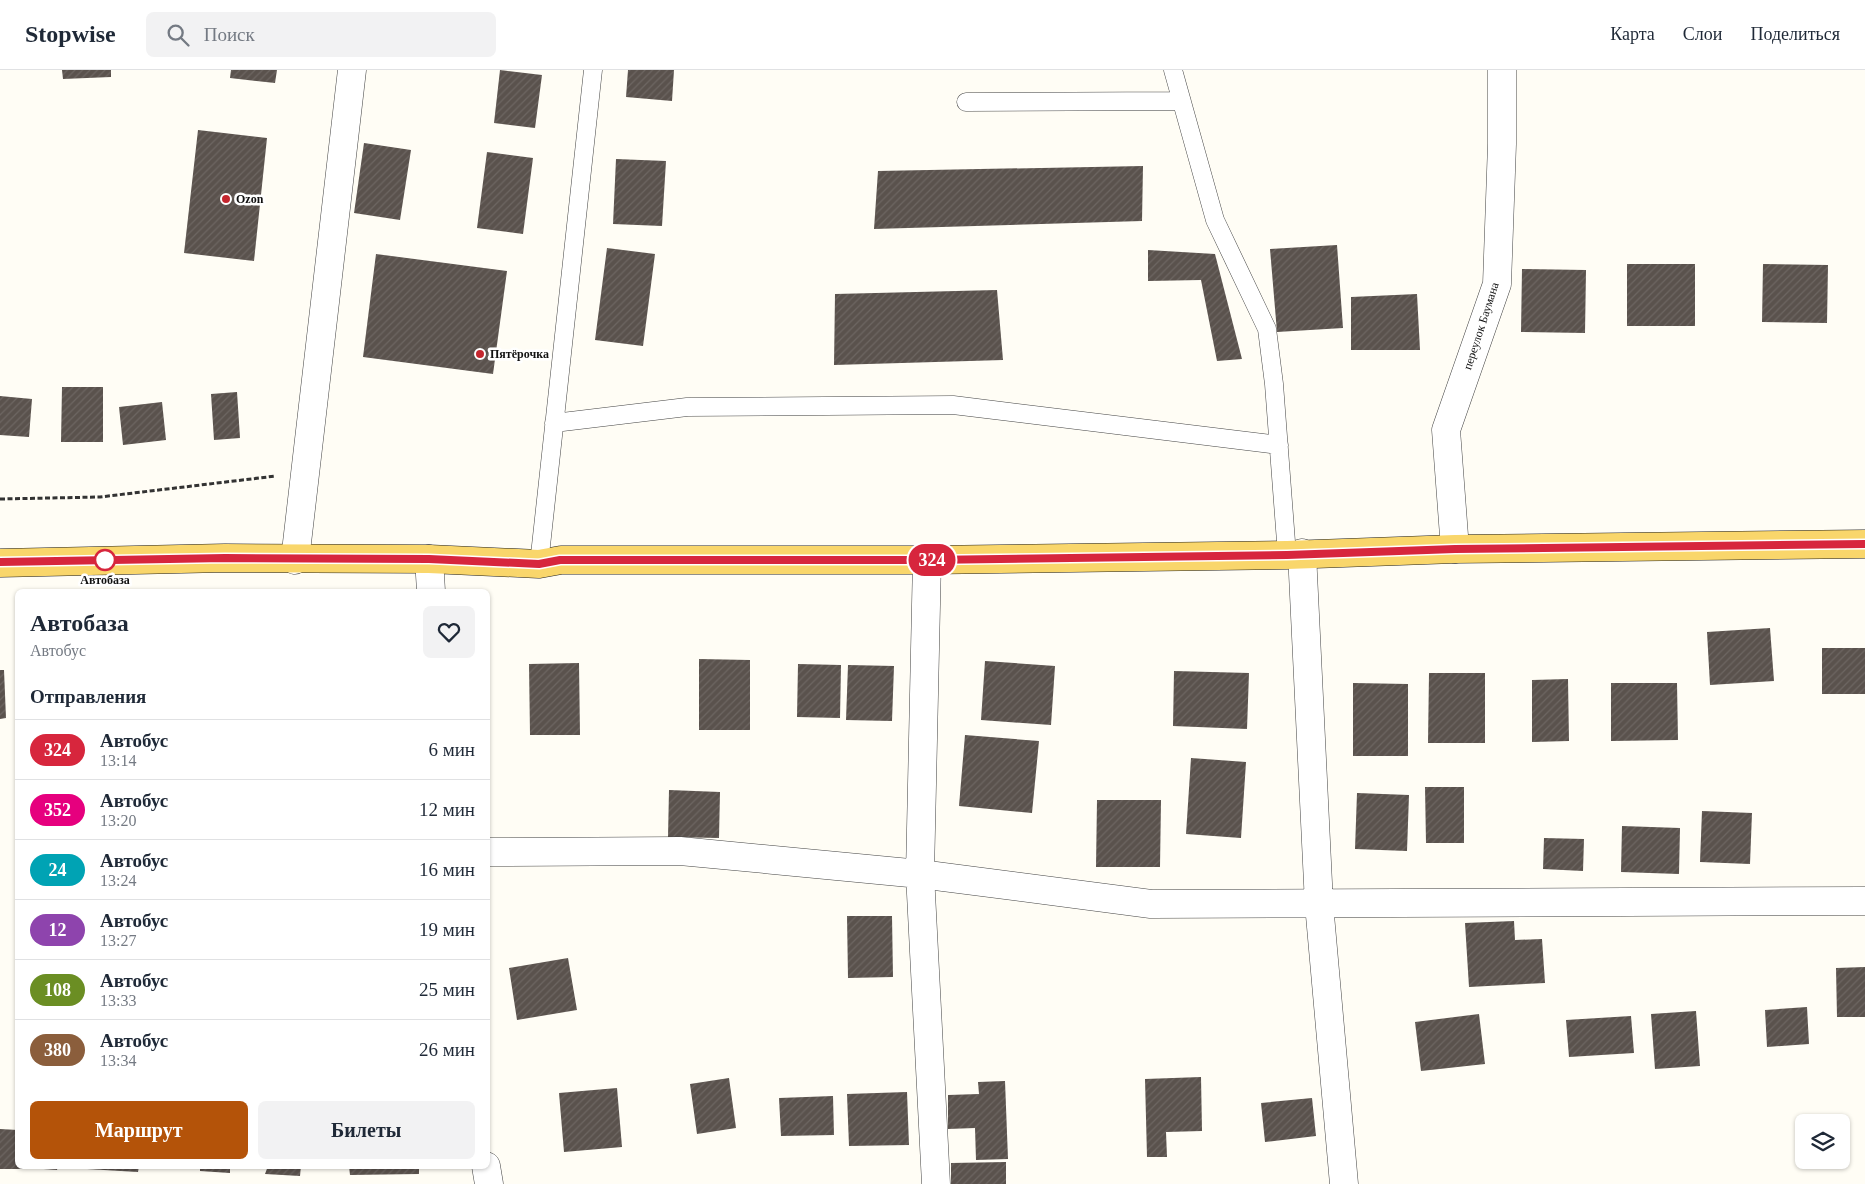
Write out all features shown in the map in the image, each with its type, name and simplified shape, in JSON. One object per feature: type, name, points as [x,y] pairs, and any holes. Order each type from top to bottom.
[{"type":"main road","points":[[0,562],[225,558],[295,560],[429,559],[539,564],[560,560],[927,560],[1294,554],[1455,549],[1865,544]]},
{"type":"street","points":[[295,560],[352,70]]},
{"type":"street","name":"переулок Баумана","points":[[1455,549],[1446,430],[1497,284],[1502,144],[1502,70]]},
{"type":"street","points":[[1294,554],[1319,904],[1344,1184]]},
{"type":"street","points":[[429,559],[431,589]]},
{"type":"street","points":[[927,560],[920,874],[936,1184]]},
{"type":"street","points":[[490,852],[680,850],[920,874],[1151,904],[1865,901]]},
{"type":"street","points":[[486,1169],[489,1184]]},
{"type":"lane","points":[[539,564],[593,70]]},
{"type":"lane","points":[[1173,70],[1215,220],[1267,329],[1279,445],[1294,554]]},
{"type":"lane","points":[[966,102],[1182,101]]},
{"type":"lane","points":[[554,423],[687,407],[953,406],[1279,445]]},
{"type":"path","points":[[0,500],[100,498],[306,472]]},
{"type":"building","points":[[62,70],[111,70],[111,77],[63,79]]},
{"type":"building","points":[[231,70],[277,70],[275,83],[230,78]]},
{"type":"building","points":[[500,70],[542,75],[535,128],[494,123]]},
{"type":"building","points":[[628,70],[674,70],[672,101],[626,97]]},
{"type":"building","points":[[198,130],[267,138],[254,261],[184,253]]},
{"type":"building","points":[[364,143],[411,150],[400,220],[354,213]]},
{"type":"building","points":[[487,152],[533,158],[523,234],[477,228]]},
{"type":"building","points":[[616,159],[666,161],[662,226],[613,224]]},
{"type":"building","points":[[1143,166],[1142,221],[874,229],[878,171]]},
{"type":"building","points":[[1337,245],[1343,328],[1277,332],[1270,249]]},
{"type":"building","points":[[607,248],[655,254],[643,346],[595,340]]},
{"type":"building","points":[[1148,250],[1215,254],[1242,359],[1217,361],[1201,280],[1148,281]]},
{"type":"building","points":[[376,254],[507,271],[493,374],[363,357]]},
{"type":"building","points":[[1627,264],[1695,264],[1695,326],[1627,326]]},
{"type":"building","points":[[1763,264],[1828,265],[1827,323],[1762,322]]},
{"type":"building","points":[[1522,269],[1586,270],[1585,333],[1521,332]]},
{"type":"building","points":[[997,290],[1003,360],[834,365],[835,294]]},
{"type":"building","points":[[1417,294],[1420,350],[1351,350],[1351,297]]},
{"type":"building","points":[[62,387],[103,387],[103,442],[61,442]]},
{"type":"building","points":[[237,392],[240,438],[214,440],[211,394]]},
{"type":"building","points":[[0,396],[32,399],[29,437],[0,435]]},
{"type":"building","points":[[162,402],[166,440],[123,445],[119,407]]},
{"type":"building","points":[[1770,628],[1774,681],[1710,685],[1707,632]]},
{"type":"building","points":[[1822,648],[1865,648],[1865,694],[1822,694]]},
{"type":"building","points":[[699,659],[750,660],[750,730],[699,730]]},
{"type":"building","points":[[985,661],[1055,666],[1051,725],[981,720]]},
{"type":"building","points":[[579,663],[580,735],[530,735],[529,664]]},
{"type":"building","points":[[798,664],[841,665],[840,718],[797,717]]},
{"type":"building","points":[[848,665],[894,666],[892,721],[846,720]]},
{"type":"building","points":[[0,670],[4,670],[6,718],[0,719]]},
{"type":"building","points":[[1174,671],[1249,673],[1247,729],[1173,726]]},
{"type":"building","points":[[1429,673],[1485,673],[1485,743],[1428,743]]},
{"type":"building","points":[[1568,679],[1569,741],[1532,742],[1532,680]]},
{"type":"building","points":[[1353,683],[1408,684],[1408,756],[1353,756]]},
{"type":"building","points":[[1611,683],[1677,683],[1678,740],[1611,741]]},
{"type":"building","points":[[965,735],[1039,741],[1032,813],[959,806]]},
{"type":"building","points":[[1191,758],[1246,762],[1241,838],[1186,834]]},
{"type":"building","points":[[1425,787],[1464,787],[1464,843],[1426,843]]},
{"type":"building","points":[[669,790],[720,792],[719,838],[668,837]]},
{"type":"building","points":[[1357,793],[1409,795],[1407,851],[1355,849]]},
{"type":"building","points":[[1097,800],[1161,800],[1160,867],[1096,867]]},
{"type":"building","points":[[1702,811],[1752,813],[1750,864],[1700,862]]},
{"type":"building","points":[[1622,826],[1680,828],[1679,874],[1621,872]]},
{"type":"building","points":[[1544,838],[1584,839],[1583,871],[1543,869]]},
{"type":"building","points":[[847,916],[892,916],[893,977],[848,978]]},
{"type":"building","points":[[1514,921],[1515,940],[1542,939],[1545,983],[1469,987],[1465,923]]},
{"type":"building","points":[[568,958],[577,1010],[517,1020],[509,968]]},
{"type":"building","points":[[1865,967],[1865,1017],[1837,1017],[1836,968]]},
{"type":"building","points":[[1807,1007],[1809,1044],[1767,1047],[1765,1010]]},
{"type":"building","points":[[1696,1011],[1700,1066],[1655,1069],[1651,1014]]},
{"type":"building","points":[[1479,1014],[1485,1064],[1421,1071],[1415,1022]]},
{"type":"building","points":[[1631,1016],[1634,1053],[1569,1057],[1566,1020]]},
{"type":"building","points":[[1201,1077],[1202,1131],[1166,1132],[1167,1157],[1147,1157],[1145,1079]]},
{"type":"building","points":[[729,1078],[736,1128],[697,1134],[690,1084]]},
{"type":"building","points":[[1005,1081],[1008,1159],[976,1160],[975,1128],[948,1129],[948,1095],[979,1094],[978,1082]]},
{"type":"building","points":[[617,1088],[622,1147],[564,1152],[559,1093]]},
{"type":"building","points":[[907,1092],[909,1145],[849,1146],[847,1094]]},
{"type":"building","points":[[833,1096],[834,1135],[781,1136],[779,1098]]},
{"type":"building","points":[[1312,1098],[1316,1136],[1265,1142],[1261,1103]]},
{"type":"building","points":[[0,1129],[15,1130],[15,1169],[0,1169]]},
{"type":"building","points":[[1006,1162],[1006,1184],[951,1184],[951,1163]]},
{"type":"building","points":[[87,1169],[138,1169],[138,1172]]},
{"type":"building","points":[[200,1169],[230,1169],[230,1173],[200,1171]]},
{"type":"building","points":[[267,1169],[301,1169],[300,1176],[265,1174]]},
{"type":"building","points":[[349,1169],[419,1169],[419,1174],[350,1175]]},
{"type":"bus line","name":"324","points":[[0,562],[225,558],[295,560],[429,559],[539,564],[560,560],[927,560],[1287,555],[1455,549],[1865,544]]},
{"type":"place","name":"Ozon","points":[[226,199]]},
{"type":"place","name":"Пятёрочка","points":[[480,354]]},
{"type":"place","name":"Автобаза","points":[[105,560]]}]
